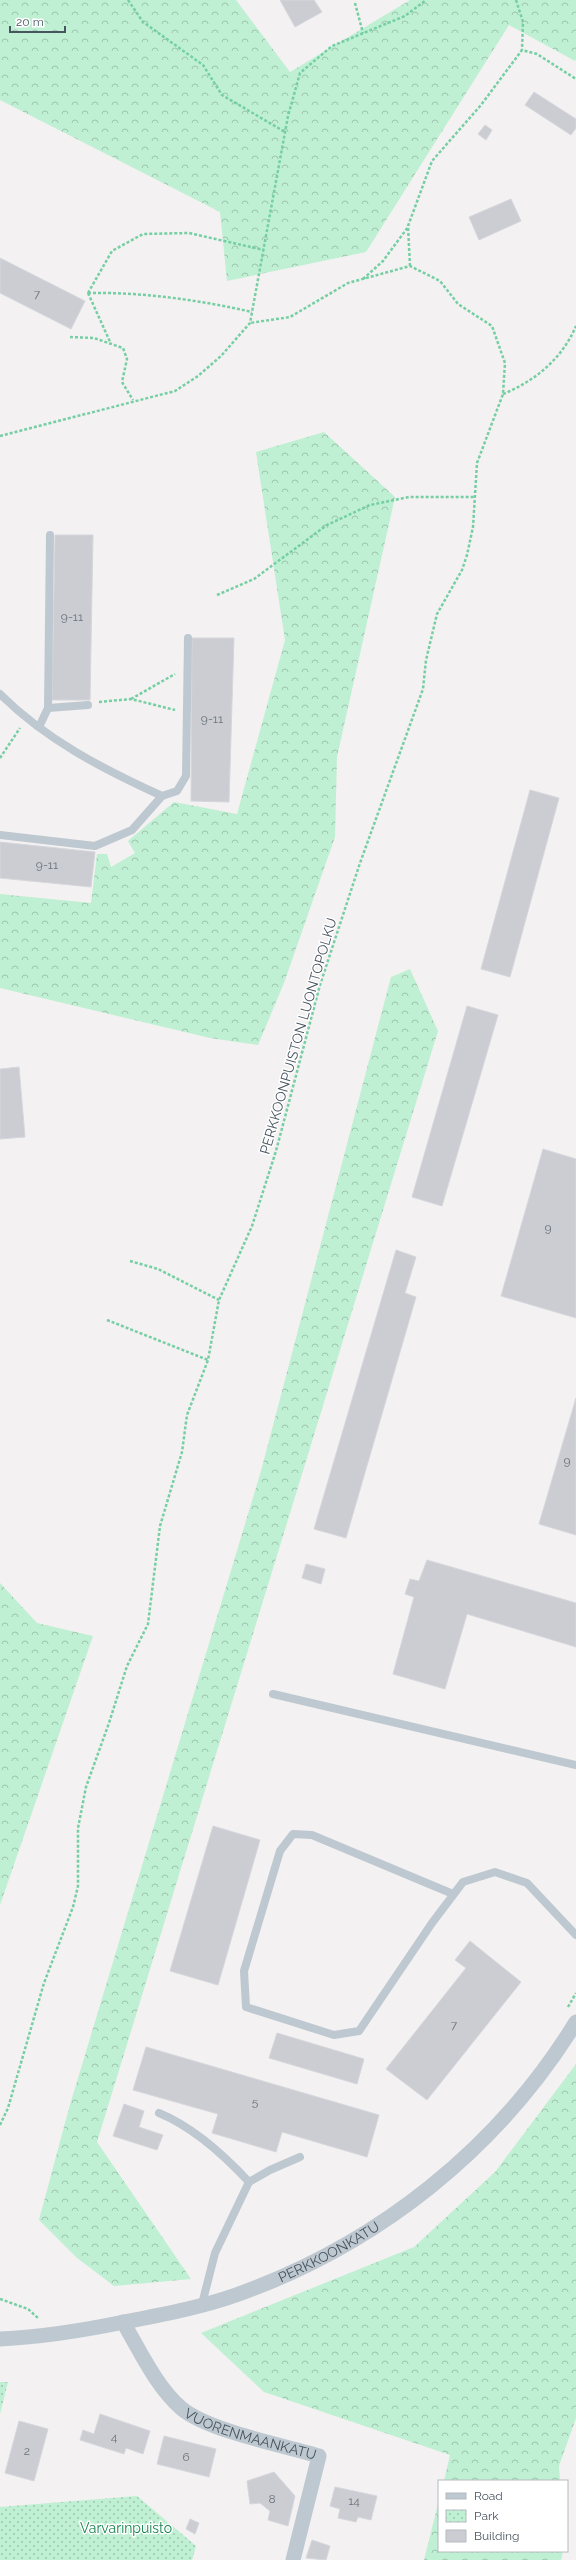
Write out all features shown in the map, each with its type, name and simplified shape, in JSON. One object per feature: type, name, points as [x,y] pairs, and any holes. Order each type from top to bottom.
[{"type":"street","name":"PERKKOONKATU","points":[[0,2339],[42,2337],[123,2322],[202,2304],[235,2296],[307,2266],[359,2237],[432,2186],[486,2140],[534,2085],[576,2022]]},
{"type":"street","name":"VUORENMAANKATU","points":[[123,2322],[165,2390],[181,2407],[198,2420],[319,2456],[293,2560]]},
{"type":"lane","points":[[39,727],[48,708],[50,535]]},
{"type":"lane","points":[[0,835],[95,846],[132,830],[162,796],[177,791],[186,776],[188,638]]},
{"type":"lane","points":[[0,694],[25,719],[96,765],[162,796]]},
{"type":"lane","points":[[48,708],[88,705]]},
{"type":"lane","points":[[273,1694],[576,1765]]},
{"type":"lane","points":[[453,1894],[312,1835],[293,1834],[280,1851],[244,1971],[246,2007],[334,2035],[360,2031],[453,1894],[463,1882],[495,1872],[527,1883],[576,1935]]},
{"type":"lane","points":[[159,2113],[180,2122],[250,2182]]},
{"type":"lane","points":[[202,2304],[215,2252],[250,2182],[270,2170],[300,2157]]},
{"type":"path","points":[[128,0],[143,22],[202,65],[222,95],[285,132]]},
{"type":"path","points":[[0,436],[133,400],[175,391],[198,376],[221,356],[250,323],[285,132],[300,73],[332,46],[405,16],[426,0]]},
{"type":"path","points":[[362,279],[383,261],[408,226],[432,162],[481,105],[522,50],[523,22],[516,0]]},
{"type":"path","points":[[355,3],[363,33]]},
{"type":"path","points":[[522,50],[537,54],[576,79]]},
{"type":"path","points":[[250,323],[290,317],[348,283],[410,266],[408,226]]},
{"type":"path","points":[[88,292],[112,251],[143,234],[189,233],[264,250]]},
{"type":"path","name":"PERKKOONPUISTON LUONTOPOLKU","points":[[0,2126],[8,2108],[44,1983],[73,1907],[78,1886],[78,1828],[86,1787],[110,1723],[127,1666],[148,1624],[160,1526],[182,1452],[187,1416],[208,1360],[219,1300],[252,1226],[276,1151],[320,985],[360,863],[423,690],[426,660],[437,614],[462,570],[473,527],[477,463],[503,394],[504,363],[492,326],[458,304],[440,281],[410,266]]},
{"type":"path","points":[[88,292],[113,292],[188,299],[252,312]]},
{"type":"path","points":[[88,292],[111,344]]},
{"type":"path","points":[[503,394],[526,384],[543,372],[564,349],[576,326]]},
{"type":"path","points":[[70,337],[94,338],[123,348],[128,360],[122,382],[133,400]]},
{"type":"path","points":[[217,595],[254,579],[327,525],[370,505],[409,497],[475,497]]},
{"type":"path","points":[[131,699],[188,667]]},
{"type":"path","points":[[106,700],[131,699],[187,713]]},
{"type":"path","points":[[0,758],[25,719]]},
{"type":"path","points":[[130,1261],[158,1269],[219,1300]]},
{"type":"path","points":[[107,1320],[208,1360]]},
{"type":"path","points":[[566,2011],[576,1993]]},
{"type":"path","points":[[0,2299],[28,2309],[41,2321],[33,2321]]},
{"type":"green space","points":[[0,0],[236,0],[290,72],[410,0],[576,0],[576,59],[575,61],[509,25],[366,252],[227,281],[220,212],[0,100]]},
{"type":"green space","points":[[324,432],[395,497],[337,757],[335,837],[284,983],[258,1045],[210,1038],[0,988],[0,894],[91,903],[97,854],[107,854],[111,867],[135,853],[128,841],[174,802],[237,814],[285,640],[256,452]]},
{"type":"green space","points":[[410,969],[438,1031],[97,2142],[191,2279],[114,2286],[76,2257],[39,2220],[69,2108],[261,1471],[391,977]]},
{"type":"green space","points":[[0,1583],[37,1623],[93,1636],[0,1905]]},
{"type":"green space","points":[[576,2064],[576,2418],[559,2466],[560,2480],[444,2480],[450,2455],[264,2392],[201,2333],[414,2247],[495,2172]]},
{"type":"green space","points":[[0,2382],[8,2382],[0,2414]]},
{"type":"green space","name":"Varvarinpuisto","points":[[137,2496],[196,2546],[192,2560],[0,2560],[0,2507]]},
{"type":"green space","points":[[438,2504],[438,2552],[563,2552],[561,2560],[424,2560]]},
{"type":"building","points":[[280,0],[314,0],[322,12],[295,27]]},
{"type":"building","points":[[534,92],[576,119],[576,128],[571,135],[525,105]]},
{"type":"building","points":[[485,125],[492,130],[486,140],[478,134]]},
{"type":"building","points":[[511,199],[521,221],[479,240],[469,217]]},
{"type":"building","points":[[0,258],[85,301],[71,329],[0,293]]},
{"type":"building","points":[[55,535],[93,535],[90,700],[52,700]]},
{"type":"building","points":[[192,638],[234,638],[229,802],[191,801]]},
{"type":"building","points":[[530,790],[559,798],[510,977],[481,969]]},
{"type":"building","points":[[0,842],[95,852],[91,887],[0,878]]},
{"type":"building","points":[[467,1006],[498,1015],[442,1206],[412,1197]]},
{"type":"building","points":[[19,1067],[25,1137],[0,1139],[0,1069]]},
{"type":"building","points":[[543,1149],[576,1159],[576,1318],[501,1296]]},
{"type":"building","points":[[396,1250],[416,1257],[405,1293],[416,1297],[346,1538],[314,1529]]},
{"type":"building","points":[[576,1398],[576,1535],[539,1524]]},
{"type":"building","points":[[427,1560],[576,1603],[576,1647],[467,1614],[445,1689],[393,1674],[414,1597],[405,1594],[410,1579],[419,1581]]},
{"type":"building","points":[[306,1564],[325,1569],[321,1584],[302,1578]]},
{"type":"building","points":[[213,1826],[260,1840],[218,1985],[170,1971]]},
{"type":"building","points":[[470,1941],[521,1982],[427,2100],[386,2069],[466,1968],[455,1960]]},
{"type":"building","points":[[277,2033],[364,2059],[357,2084],[269,2058]]},
{"type":"building","points":[[146,2047],[379,2115],[367,2157],[282,2132],[276,2152],[212,2133],[218,2114],[133,2090]]},
{"type":"building","points":[[124,2104],[144,2111],[139,2127],[163,2135],[157,2150],[113,2136]]},
{"type":"building","points":[[100,2414],[150,2431],[143,2454],[126,2448],[124,2454],[80,2440],[83,2430],[94,2434]]},
{"type":"building","points":[[19,2421],[48,2429],[34,2481],[5,2473]]},
{"type":"building","points":[[164,2436],[216,2449],[209,2477],[157,2464]]},
{"type":"building","points":[[274,2472],[295,2496],[288,2526],[268,2520],[270,2511],[260,2503],[250,2504],[247,2481]]},
{"type":"building","points":[[335,2487],[377,2496],[371,2520],[358,2517],[356,2522],[338,2518],[340,2509],[330,2506]]},
{"type":"building","points":[[190,2519],[199,2523],[195,2534],[186,2529]]},
{"type":"building","points":[[312,2540],[330,2546],[326,2560],[306,2558]]}]
